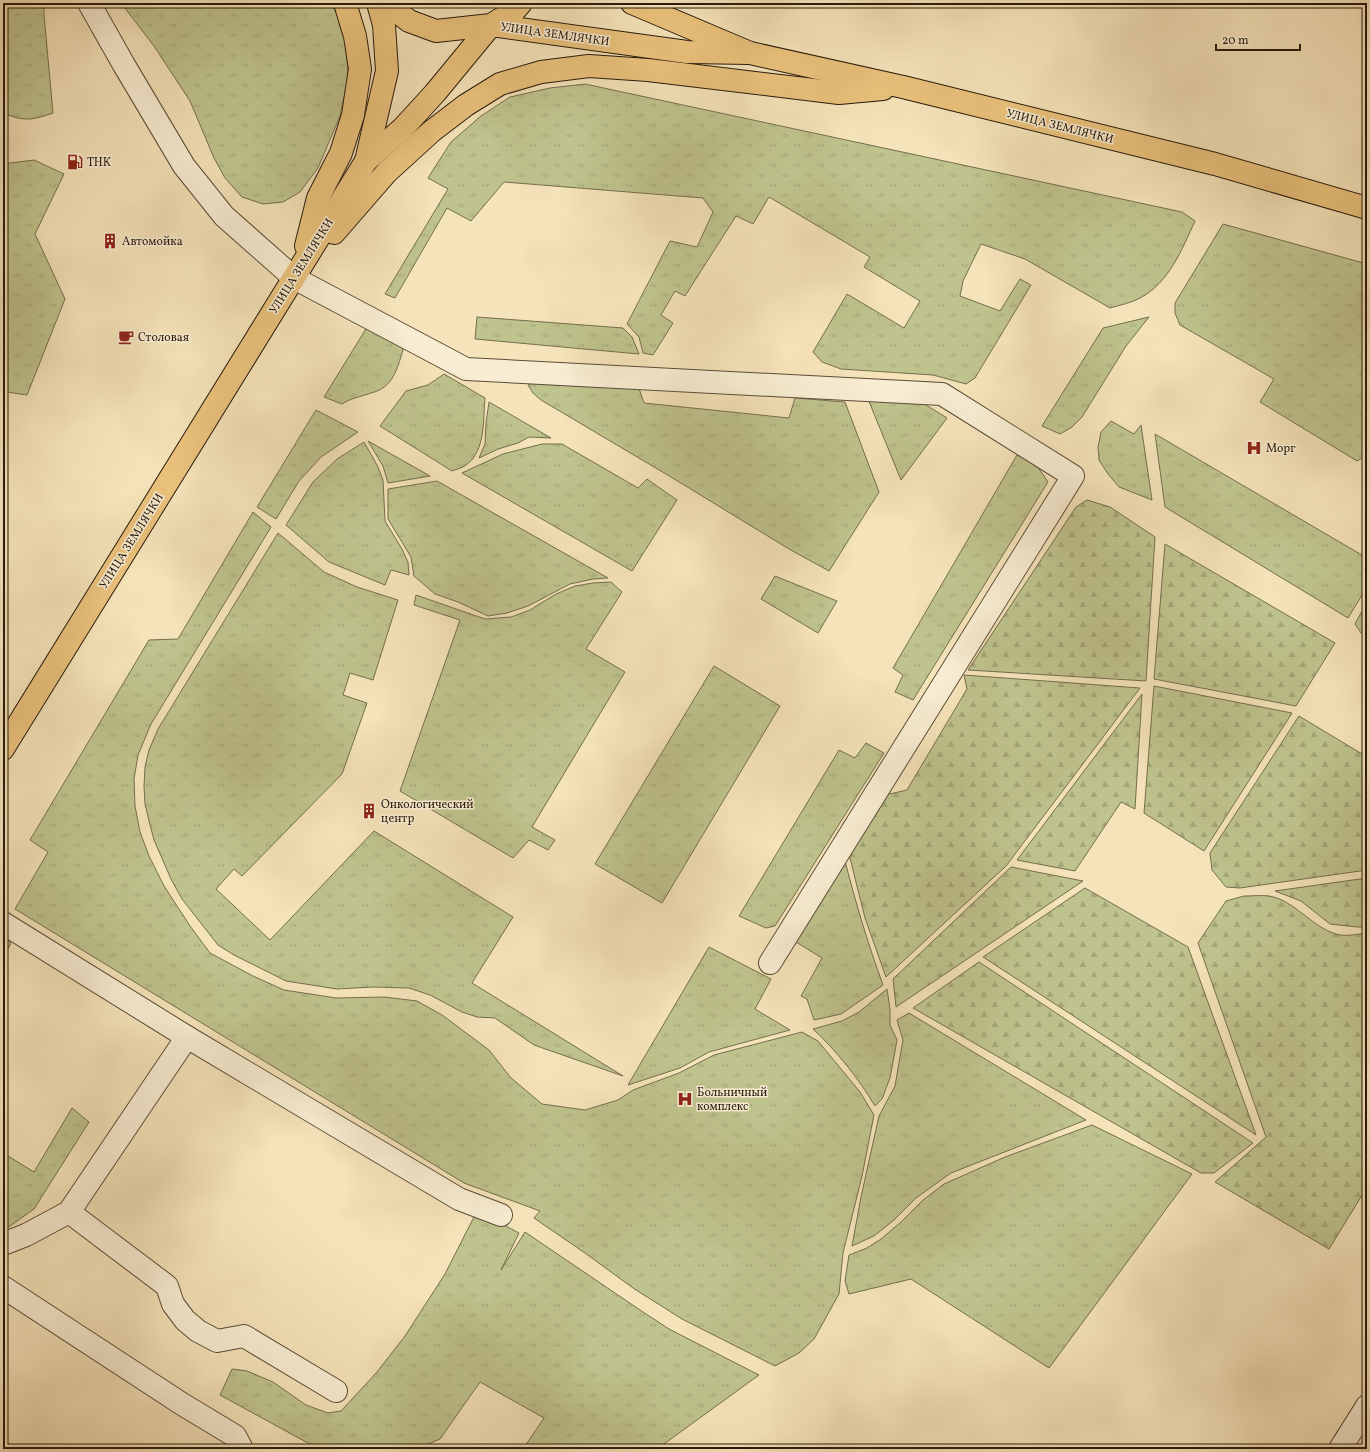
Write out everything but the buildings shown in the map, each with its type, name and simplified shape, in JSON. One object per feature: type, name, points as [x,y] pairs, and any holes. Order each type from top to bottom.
[{"type":"main road","points":[[297,272],[318,198],[341,153],[353,115],[360,69],[355,36],[345,3]]},
{"type":"main road","points":[[366,161],[387,71],[384,25],[378,3]]},
{"type":"main road","points":[[386,3],[409,21],[436,31],[491,25],[514,11],[521,3]]},
{"type":"main road","name":"УЛИЦА ЗЕМЛЯЧКИ","points":[[632,3],[750,53],[903,88],[1215,164],[1367,208]]},
{"type":"main road","name":"УЛИЦА ЗЕМЛЯЧКИ","points":[[3,750],[366,161],[403,128],[435,93],[491,25],[687,52],[750,53]]},
{"type":"main road","points":[[297,272],[340,227],[387,172],[432,132],[466,105],[500,84],[541,72],[589,66],[648,70],[839,93],[903,88]]},
{"type":"lane","points":[[89,3],[124,66],[184,166],[224,216],[297,272],[466,369],[942,394],[1073,476],[770,963]]},
{"type":"lane","points":[[3,923],[187,1037],[459,1199],[501,1215]]},
{"type":"lane","points":[[3,1244],[26,1235],[69,1212],[187,1037]]},
{"type":"lane","points":[[69,1212],[167,1286],[173,1304],[185,1320],[198,1331],[217,1341],[244,1336],[336,1391]]},
{"type":"lane","points":[[3,1287],[182,1404],[234,1436],[242,1449]]},
{"type":"lane","points":[[1346,1445],[1367,1406]]},
{"type":"green space","points":[[3,3],[44,3],[53,113],[30,119],[8,115],[3,100]]},
{"type":"green space","points":[[121,3],[330,3],[339,16],[344,31],[348,78],[340,116],[318,168],[300,192],[283,202],[263,204],[242,197],[225,178],[214,158],[190,101],[154,46]]},
{"type":"green space","points":[[585,84],[1182,212],[1195,221],[1180,254],[1159,284],[1137,300],[1110,308],[1025,259],[981,244],[963,281],[960,296],[1000,311],[1020,279],[1031,285],[975,378],[966,384],[933,375],[841,369],[822,362],[813,352],[847,294],[904,328],[920,301],[864,267],[870,257],[769,197],[753,224],[736,216],[685,296],[675,291],[661,315],[673,323],[653,355],[643,353],[639,337],[627,324],[670,241],[697,247],[713,212],[703,198],[504,182],[471,221],[447,208],[395,298],[385,294],[448,189],[428,178],[451,142],[481,116],[510,97],[550,88]]},
{"type":"green space","points":[[34,160],[64,174],[35,234],[65,299],[27,395],[7,392],[3,393],[3,164]]},
{"type":"green space","points":[[1223,224],[1367,264],[1367,455],[1357,461],[1260,402],[1274,379],[1180,325],[1175,313],[1175,303]]},
{"type":"green space","points":[[477,317],[623,328],[632,337],[639,354],[475,339]]},
{"type":"green space","points":[[1149,317],[1126,346],[1082,417],[1072,427],[1060,434],[1042,426],[1103,328]]},
{"type":"green space","points":[[369,324],[400,343],[403,350],[393,377],[384,387],[342,404],[324,397]]},
{"type":"green space","points":[[543,373],[635,377],[644,403],[789,418],[795,398],[845,402],[879,492],[829,571],[789,549],[541,400],[533,393],[528,385]]},
{"type":"green space","points":[[444,374],[485,398],[482,434],[477,452],[466,465],[452,471],[380,426],[406,391],[428,385]]},
{"type":"green space","points":[[868,399],[923,403],[947,418],[901,480]]},
{"type":"green space","points":[[489,402],[551,438],[529,437],[518,443],[498,449],[479,458],[485,444]]},
{"type":"green space","points":[[316,410],[358,432],[321,457],[299,481],[276,519],[257,507]]},
{"type":"green space","points":[[1111,421],[1134,434],[1141,425],[1152,500],[1119,487],[1099,460],[1098,447],[1101,432]]},
{"type":"green space","points":[[1155,434],[1367,558],[1367,587],[1348,618],[1165,507]]},
{"type":"green space","points":[[368,441],[430,476],[388,483],[383,466]]},
{"type":"green space","points":[[364,442],[377,465],[383,480],[385,521],[408,562],[409,575],[391,570],[385,585],[329,562],[286,525],[313,482],[337,459]]},
{"type":"green space","points":[[542,444],[562,444],[638,488],[647,479],[677,500],[632,571],[462,473],[503,454]]},
{"type":"green space","points":[[1017,455],[1035,463],[1048,482],[913,700],[895,692],[903,675],[893,668]]},
{"type":"green space","points":[[437,481],[608,578],[593,579],[570,584],[528,606],[507,613],[488,616],[458,602],[435,594],[414,576],[411,557],[388,519],[388,489]]},
{"type":"green space","points":[[1087,500],[1110,507],[1155,537],[1146,681],[968,670],[1076,507]]},
{"type":"green space","points":[[253,512],[271,527],[151,724],[138,755],[134,779],[135,806],[140,832],[149,856],[164,886],[190,926],[210,953],[253,976],[284,990],[336,998],[384,997],[417,1001],[442,1015],[489,1050],[511,1078],[542,1104],[585,1110],[618,1100],[633,1090],[679,1073],[714,1055],[802,1032],[818,1041],[860,1092],[874,1115],[862,1176],[843,1253],[839,1294],[814,1339],[799,1353],[775,1366],[682,1319],[633,1288],[534,1218],[540,1211],[464,1183],[15,909],[48,852],[30,840],[149,640],[178,639]]},
{"type":"green space","points":[[278,533],[324,572],[357,587],[398,600],[373,680],[350,673],[343,695],[367,703],[342,774],[242,876],[234,869],[216,889],[270,940],[374,831],[513,917],[472,983],[623,1076],[534,1045],[495,1018],[477,1017],[462,1012],[430,995],[409,988],[373,987],[337,989],[286,981],[234,955],[218,945],[182,899],[171,879],[154,840],[145,804],[145,767],[149,750],[158,729]]},
{"type":"green space","points":[[1165,544],[1335,643],[1296,706],[1154,679]]},
{"type":"green space","points":[[775,576],[837,601],[818,633],[761,599]]},
{"type":"green space","points":[[611,582],[622,592],[586,649],[625,672],[532,827],[555,840],[548,850],[529,840],[513,858],[400,791],[460,620],[414,605],[416,595],[485,619],[511,617],[530,610],[556,594],[575,586]]},
{"type":"green space","points":[[1367,602],[1367,635],[1361,633],[1355,624]]},
{"type":"green space","points":[[714,666],[780,706],[662,903],[595,864]]},
{"type":"green space","points":[[964,675],[1140,688],[1006,866],[886,977],[865,918],[849,854],[885,795],[907,790],[967,689]]},
{"type":"green space","points":[[1154,686],[1292,713],[1204,851],[1144,813]]},
{"type":"green space","points":[[1142,694],[1135,809],[1121,802],[1075,871],[1017,860]]},
{"type":"green space","points":[[1299,716],[1367,757],[1367,870],[1240,888],[1226,887],[1212,870],[1210,853]]},
{"type":"green space","points":[[866,743],[884,753],[775,926],[766,928],[739,916],[839,750],[855,758]]},
{"type":"green space","points":[[845,861],[862,924],[883,985],[841,1014],[814,1020],[807,999],[801,996],[822,958],[796,942]]},
{"type":"green space","points":[[1011,867],[1083,881],[896,1007],[893,979]]},
{"type":"green space","points":[[1367,878],[1367,927],[1330,924],[1301,901],[1275,891]]},
{"type":"green space","points":[[1085,888],[1188,947],[1256,1135],[983,957]]},
{"type":"green space","points":[[1244,896],[1269,896],[1278,898],[1295,908],[1327,931],[1336,934],[1347,935],[1367,933],[1367,1187],[1329,1249],[1215,1182],[1266,1137],[1198,943],[1226,901]]},
{"type":"green space","points":[[3,938],[11,943],[3,958]]},
{"type":"green space","points":[[709,947],[771,979],[755,1009],[790,1030],[709,1052],[680,1068],[628,1085]]},
{"type":"green space","points":[[979,962],[1253,1143],[1214,1173],[1201,1173],[913,1008]]},
{"type":"green space","points":[[887,989],[890,1009],[890,1025],[897,1040],[890,1078],[882,1099],[875,1106],[847,1065],[813,1029],[842,1021],[859,1012]]},
{"type":"green space","points":[[909,1013],[1086,1120],[951,1173],[916,1198],[894,1220],[874,1236],[852,1246],[879,1116],[895,1086],[903,1040],[897,1020]]},
{"type":"green space","points":[[72,1108],[89,1122],[34,1209],[3,1231],[3,1153],[34,1172]]},
{"type":"green space","points":[[1092,1125],[1192,1174],[1049,1368],[911,1279],[849,1294],[845,1281],[849,1255],[867,1248],[881,1239],[923,1200],[944,1184],[1005,1157]]},
{"type":"green space","points":[[477,1211],[519,1233],[501,1270],[525,1232],[669,1329],[759,1375],[657,1449],[523,1449],[544,1418],[480,1382],[440,1439],[417,1449],[317,1449],[220,1395],[232,1369],[247,1371],[273,1382],[306,1405],[328,1413],[341,1411],[377,1372],[405,1336],[445,1274]]},
{"type":"place","name":"ТНК","points":[[75,162]]},
{"type":"place","name":"Автомойка","points":[[110,241]]},
{"type":"place","name":"Столовая","points":[[126,337]]},
{"type":"place","name":"Морг","points":[[1254,448]]},
{"type":"place","name":"Онкологический центр","points":[[369,811]]},
{"type":"place","name":"Больничный комплекс","points":[[685,1099]]}]
